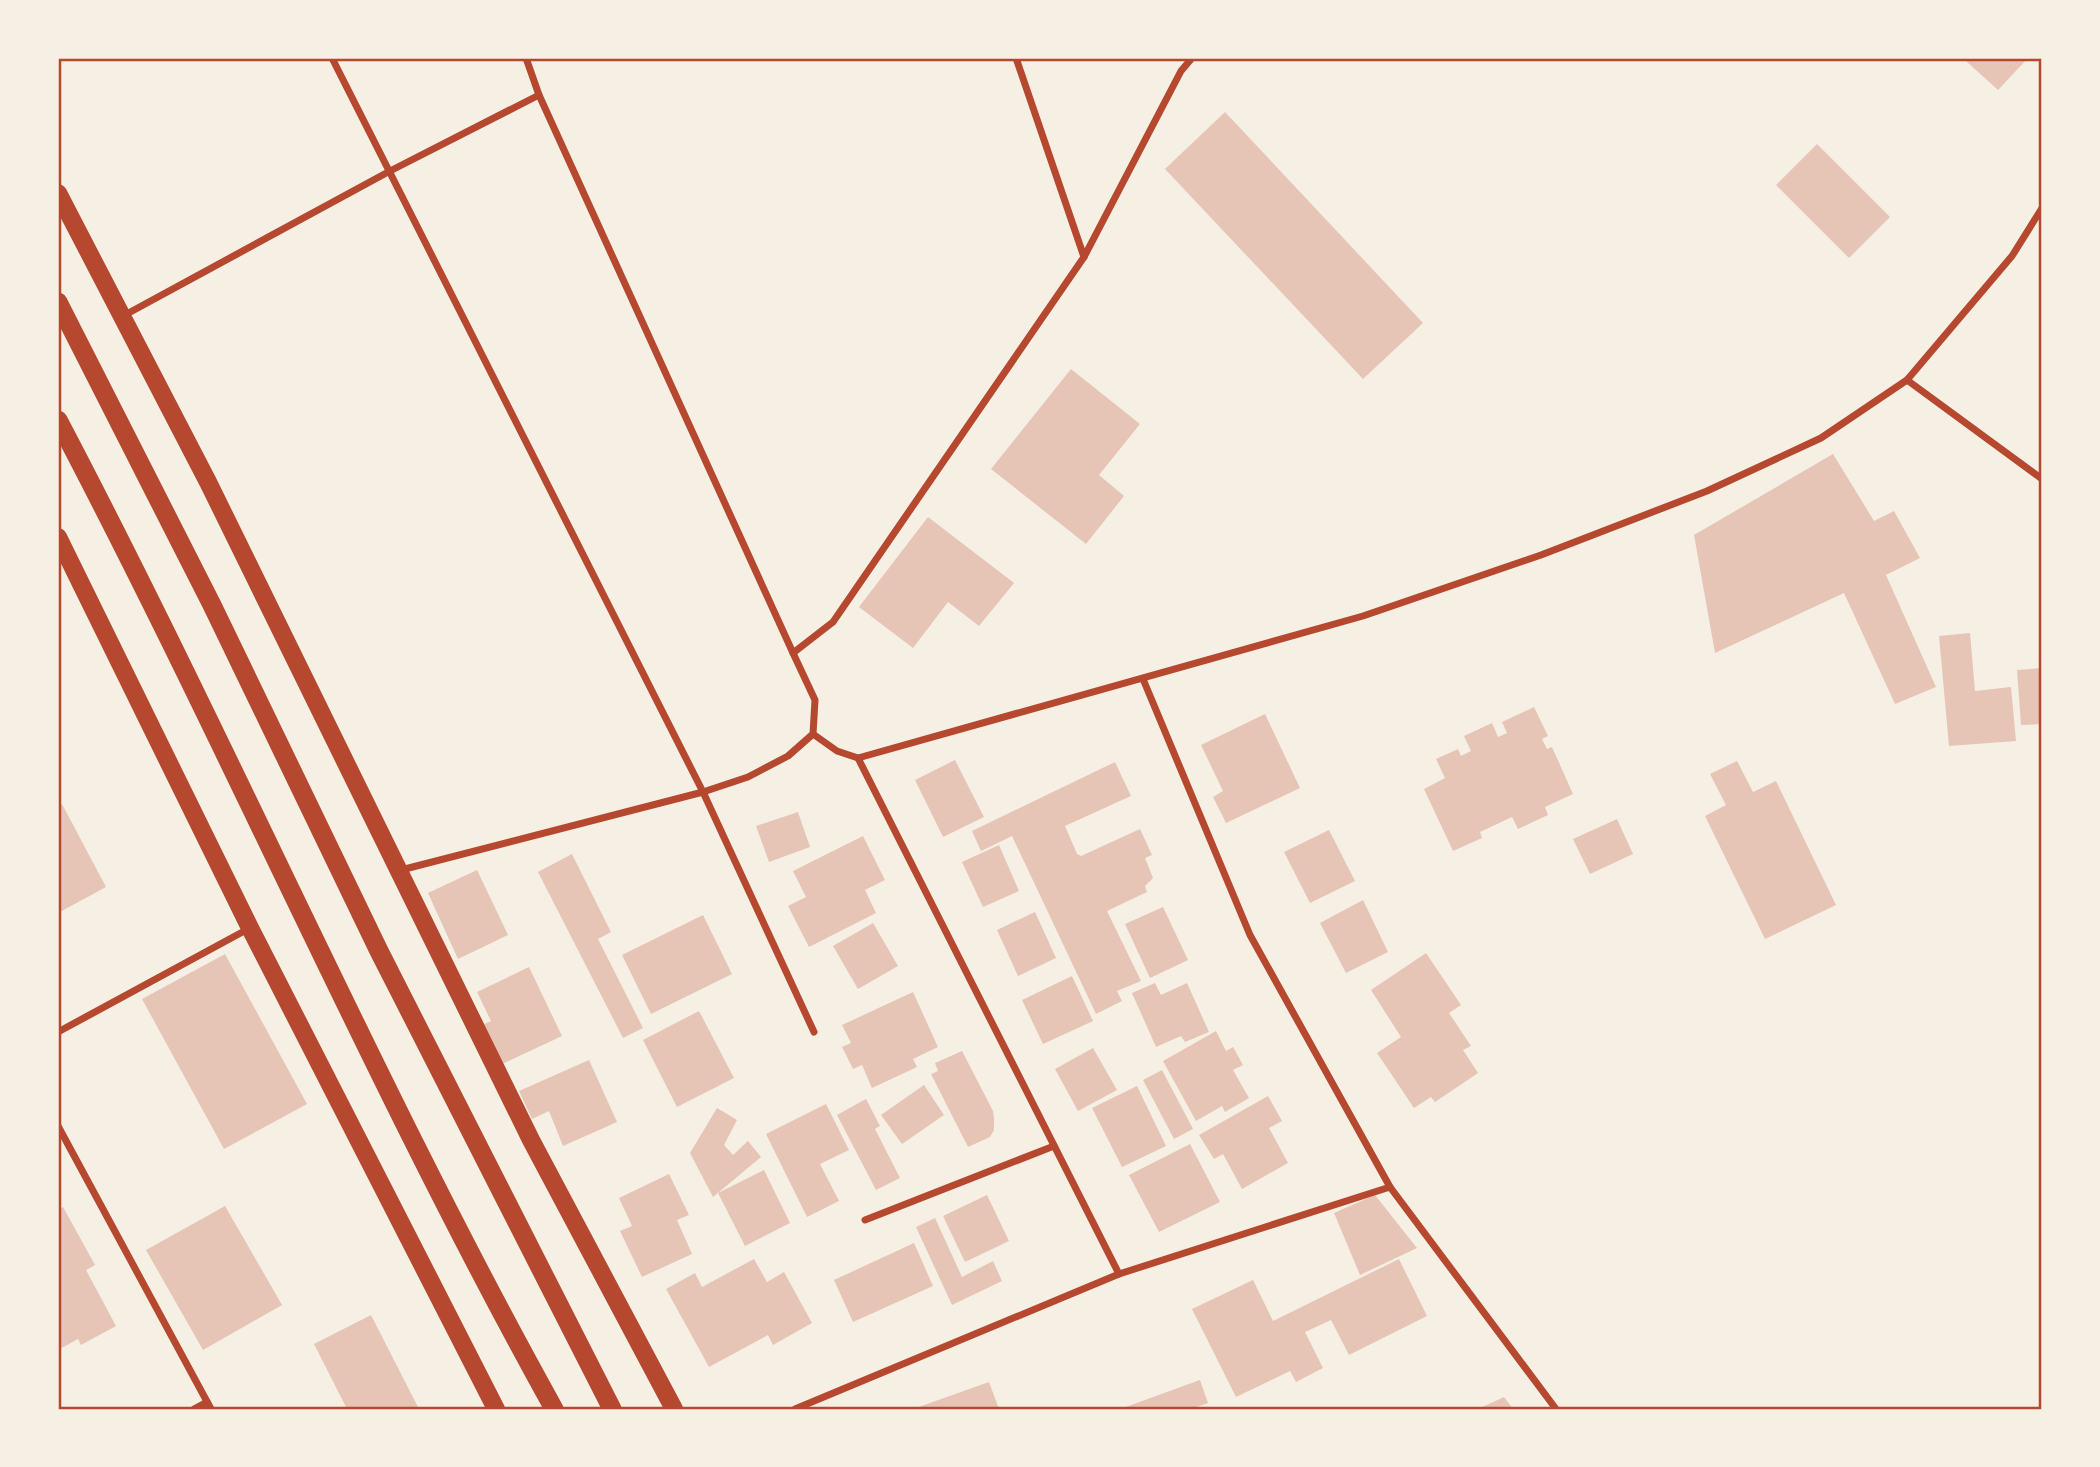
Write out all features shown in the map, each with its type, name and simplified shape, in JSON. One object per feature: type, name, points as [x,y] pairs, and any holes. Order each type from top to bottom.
[{"type":"highway","points":[[58,302],[212,605],[385,964],[612,1409]]},
{"type":"highway","points":[[58,420],[120,538],[369,1055],[554,1409]]},
{"type":"main road","points":[[58,194],[123,316],[401,870],[531,1140],[674,1409]]},
{"type":"main road","points":[[58,537],[250,928],[496,1409]]},
{"type":"street","points":[[332,58],[703,792],[814,1032]]},
{"type":"street","points":[[401,870],[703,792],[748,777],[778,762],[813,734],[815,700],[539,95],[526,58]]},
{"type":"street","points":[[1016,58],[1084,257]]},
{"type":"street","points":[[793,653],[833,622],[1084,257],[1181,71],[1192,58]]},
{"type":"street","points":[[123,316],[390,171],[539,95]]},
{"type":"street","points":[[813,734],[837,751],[858,758],[1363,616],[1541,555],[1707,491],[1821,438],[1906,380],[2012,257],[2042,208]]},
{"type":"street","points":[[1906,380],[2042,479]]},
{"type":"street","points":[[1143,679],[1250,935],[1390,1187],[1556,1409]]},
{"type":"street","points":[[858,758],[1119,1274]]},
{"type":"street","points":[[58,1032],[250,928]]},
{"type":"street","points":[[58,1126],[209,1406],[194,1409]]},
{"type":"street","points":[[865,1220],[1054,1146]]},
{"type":"street","points":[[795,1409],[1119,1274],[1390,1187]]},
{"type":"building","points":[[1970,58],[2028,58],[1998,90],[1966,61]]},
{"type":"building","points":[[1225,112],[1423,323],[1363,379],[1165,169]]},
{"type":"building","points":[[1817,144],[1890,217],[1849,258],[1776,185]]},
{"type":"building","points":[[1071,369],[1140,424],[1099,475],[1124,496],[1086,544],[991,469]]},
{"type":"building","points":[[1833,454],[1874,521],[1894,511],[1920,558],[1886,575],[1936,687],[1895,704],[1844,593],[1715,653],[1694,535]]},
{"type":"building","points":[[928,517],[1014,583],[979,626],[948,602],[913,648],[859,607]]},
{"type":"building","points":[[1970,633],[1975,691],[2011,687],[2016,741],[1949,746],[1939,636]]},
{"type":"building","points":[[2042,668],[2042,724],[2021,725],[2017,670]]},
{"type":"building","points":[[1534,707],[1548,736],[1542,739],[1547,749],[1552,747],[1573,794],[1545,807],[1548,815],[1518,829],[1512,817],[1480,832],[1482,838],[1453,851],[1424,789],[1445,778],[1436,759],[1458,749],[1461,756],[1471,751],[1464,736],[1492,723],[1498,737],[1507,733],[1502,722]]},
{"type":"building","points":[[1265,714],[1300,788],[1226,823],[1213,797],[1223,791],[1201,745]]},
{"type":"building","points":[[955,760],[984,817],[943,837],[915,780]]},
{"type":"building","points":[[1737,761],[1753,792],[1776,781],[1836,905],[1765,939],[1705,816],[1726,805],[1710,774]]},
{"type":"building","points":[[1115,762],[1131,796],[1065,826],[1077,854],[1081,856],[1140,829],[1152,855],[1145,858],[1153,878],[1145,886],[1147,892],[1107,911],[1141,981],[1117,991],[1122,1001],[1096,1014],[1012,836],[981,851],[972,831]]},
{"type":"building","points":[[62,804],[106,887],[58,913],[58,807]]},
{"type":"building","points":[[798,812],[810,847],[769,862],[756,826]]},
{"type":"building","points":[[1617,819],[1633,854],[1590,874],[1573,839]]},
{"type":"building","points":[[1329,830],[1355,881],[1310,903],[1284,852]]},
{"type":"building","points":[[863,836],[885,880],[865,890],[876,913],[809,947],[788,906],[806,897],[793,871]]},
{"type":"building","points":[[999,845],[1019,891],[983,907],[962,862]]},
{"type":"building","points":[[572,854],[611,932],[598,939],[643,1028],[623,1038],[538,872]]},
{"type":"building","points":[[477,870],[508,935],[458,959],[428,893]]},
{"type":"building","points":[[1363,900],[1388,952],[1346,973],[1320,923]]},
{"type":"building","points":[[1163,907],[1188,960],[1150,978],[1125,924]]},
{"type":"building","points":[[1035,912],[1056,958],[1018,976],[997,930]]},
{"type":"building","points":[[703,915],[732,974],[651,1014],[622,955]]},
{"type":"building","points":[[873,923],[898,966],[858,989],[833,946]]},
{"type":"building","points":[[1426,953],[1461,1005],[1449,1013],[1471,1046],[1463,1050],[1478,1073],[1435,1102],[1431,1097],[1414,1108],[1377,1053],[1401,1037],[1371,990]]},
{"type":"building","points":[[225,954],[307,1104],[224,1149],[142,999]]},
{"type":"building","points":[[529,967],[562,1036],[502,1064],[484,1024],[491,1021],[477,992]]},
{"type":"building","points":[[1072,976],[1093,1021],[1043,1044],[1022,1000]]},
{"type":"building","points":[[1155,983],[1161,995],[1187,983],[1209,1032],[1185,1042],[1181,1036],[1156,1047],[1132,993]]},
{"type":"building","points":[[913,992],[938,1047],[913,1059],[917,1067],[872,1088],[862,1065],[853,1069],[842,1047],[851,1043],[842,1025]]},
{"type":"building","points":[[699,1011],[734,1078],[677,1107],[643,1040]]},
{"type":"building","points":[[1216,1031],[1226,1051],[1233,1047],[1243,1065],[1233,1070],[1249,1098],[1225,1112],[1222,1106],[1196,1121],[1163,1061]]},
{"type":"building","points":[[1093,1048],[1117,1090],[1078,1111],[1055,1069]]},
{"type":"building","points":[[962,1051],[993,1111],[994,1119],[994,1130],[990,1137],[968,1147],[931,1074],[938,1071],[935,1063]]},
{"type":"building","points":[[589,1060],[617,1122],[563,1146],[549,1111],[532,1119],[519,1091]]},
{"type":"building","points":[[1162,1070],[1193,1129],[1174,1139],[1143,1080]]},
{"type":"building","points":[[924,1085],[944,1115],[902,1144],[881,1115]]},
{"type":"building","points":[[1137,1086],[1166,1146],[1122,1167],[1092,1108]]},
{"type":"building","points":[[1268,1096],[1282,1121],[1269,1128],[1288,1163],[1242,1189],[1223,1154],[1214,1159],[1199,1135]]},
{"type":"building","points":[[866,1099],[880,1126],[875,1129],[900,1178],[876,1190],[837,1115]]},
{"type":"building","points":[[826,1104],[849,1150],[820,1164],[839,1201],[807,1217],[766,1134]]},
{"type":"building","points":[[717,1108],[737,1120],[724,1145],[733,1155],[748,1141],[761,1157],[713,1197],[690,1153]]},
{"type":"building","points":[[1190,1144],[1220,1202],[1159,1232],[1129,1175]]},
{"type":"building","points":[[764,1170],[790,1223],[745,1246],[718,1193]]},
{"type":"building","points":[[669,1174],[689,1215],[677,1220],[692,1254],[642,1277],[620,1231],[632,1226],[619,1198]]},
{"type":"building","points":[[987,1195],[1009,1241],[965,1262],[943,1216]]},
{"type":"building","points":[[1375,1195],[1417,1248],[1360,1275],[1334,1213]]},
{"type":"building","points":[[225,1206],[282,1305],[203,1350],[146,1250]]},
{"type":"building","points":[[63,1207],[95,1265],[86,1270],[116,1326],[81,1345],[78,1339],[58,1350],[58,1210]]},
{"type":"building","points":[[935,1218],[962,1277],[993,1261],[1002,1281],[952,1305],[916,1227]]},
{"type":"building","points":[[914,1243],[933,1286],[853,1322],[834,1280]]},
{"type":"building","points":[[754,1259],[767,1282],[784,1272],[812,1323],[773,1345],[768,1335],[709,1367],[666,1289],[695,1273],[702,1287]]},
{"type":"building","points":[[1399,1259],[1427,1316],[1349,1355],[1331,1320],[1305,1332],[1323,1368],[1296,1382],[1290,1371],[1236,1397],[1192,1309],[1253,1280],[1273,1321]]},
{"type":"building","points":[[371,1315],[419,1409],[347,1409],[314,1344]]},
{"type":"building","points":[[1200,1380],[1208,1403],[1191,1409],[1120,1409]]},
{"type":"building","points":[[989,1382],[999,1409],[913,1409]]},
{"type":"building","points":[[1504,1397],[1513,1409],[1478,1409]]}]
